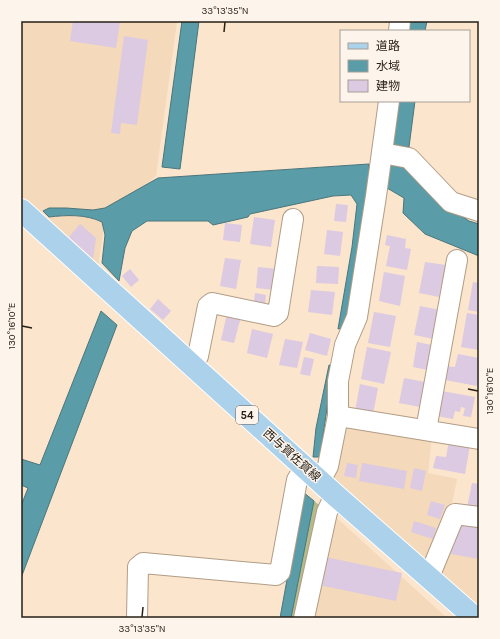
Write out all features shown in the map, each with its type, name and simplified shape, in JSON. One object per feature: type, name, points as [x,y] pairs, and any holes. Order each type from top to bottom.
[{"type":"main road","name":"西与賀佐賀線","points":[[21,210],[320,481],[476,618]]},
{"type":"street","points":[[304,618],[327,512],[320,481],[328,466],[338,416],[338,381],[336,360],[345,345],[357,317],[389,102]]},
{"type":"street","points":[[382,153],[409,158],[451,202],[479,211]]},
{"type":"street","points":[[193,366],[198,356],[208,306],[212,303],[274,316],[278,313],[293,219]]},
{"type":"street","points":[[426,430],[457,260]]},
{"type":"street","points":[[338,416],[479,439]]},
{"type":"street","points":[[137,618],[138,567],[143,563],[276,575],[280,572],[298,480],[320,481]]},
{"type":"street","points":[[428,577],[455,514],[479,517]]},
{"type":"shaded area","points":[[21,21],[177,21],[156,176],[105,219],[98,267],[21,197]]},
{"type":"shaded area","points":[[340,421],[432,435],[428,473],[457,479],[450,514],[479,520],[479,607],[332,476]]},
{"type":"shaded area","points":[[330,512],[447,618],[306,618]]},
{"type":"green space","points":[[314,501],[323,508],[296,618],[291,618]]},
{"type":"water","points":[[182,21],[199,21],[180,169],[162,167]]},
{"type":"water","points":[[409,21],[427,21],[425,30],[408,30]]},
{"type":"water","points":[[399,102],[415,102],[409,147],[393,145]]},
{"type":"water","points":[[369,164],[370,191],[348,313],[343,328],[338,329],[352,247],[357,204],[351,195],[333,196],[250,214],[248,217],[213,225],[208,221],[147,221],[132,231],[125,248],[119,281],[102,263],[105,235],[102,222],[83,216],[49,217],[43,211],[49,208],[93,210],[105,208],[158,178]]},
{"type":"water","points":[[390,165],[406,167],[442,203],[469,221],[479,224],[479,256],[425,234],[403,213],[404,198],[387,188]]},
{"type":"water","points":[[101,311],[117,325],[21,578],[21,506],[28,488],[21,485],[21,459],[40,465]]},
{"type":"water","points":[[329,365],[333,366],[320,457],[313,457],[316,428]]},
{"type":"water","points":[[303,492],[314,501],[291,618],[280,618]]},
{"type":"building","points":[[73,21],[120,21],[116,48],[70,41]]},
{"type":"building","points":[[124,36],[148,40],[137,125],[121,123],[120,134],[111,133]]},
{"type":"building","points":[[336,204],[348,205],[346,222],[334,221]]},
{"type":"building","points":[[254,217],[275,220],[271,247],[250,244]]},
{"type":"building","points":[[225,223],[242,225],[240,242],[223,240]]},
{"type":"building","points":[[80,224],[96,238],[93,259],[69,237]]},
{"type":"building","points":[[327,230],[343,232],[340,256],[324,254]]},
{"type":"building","points":[[387,235],[406,239],[405,248],[411,249],[407,270],[386,266],[390,246],[385,245]]},
{"type":"building","points":[[225,258],[241,260],[236,289],[220,286]]},
{"type":"building","points":[[425,262],[446,265],[439,297],[419,293]]},
{"type":"building","points":[[317,266],[339,267],[338,284],[316,283]]},
{"type":"building","points":[[258,267],[278,269],[275,290],[256,288]]},
{"type":"building","points":[[130,269],[139,280],[131,287],[122,276]]},
{"type":"building","points":[[384,272],[405,276],[400,306],[379,301]]},
{"type":"building","points":[[473,282],[479,283],[479,312],[468,310]]},
{"type":"building","points":[[311,290],[335,292],[332,315],[308,312]]},
{"type":"building","points":[[255,293],[266,295],[265,304],[254,302]]},
{"type":"building","points":[[158,299],[171,311],[163,320],[150,309]]},
{"type":"building","points":[[420,306],[440,310],[434,339],[414,335]]},
{"type":"building","points":[[374,312],[396,316],[390,347],[368,343]]},
{"type":"building","points":[[467,313],[479,315],[479,350],[461,347]]},
{"type":"building","points":[[227,314],[241,317],[234,343],[221,340]]},
{"type":"building","points":[[252,329],[273,334],[267,358],[247,353]]},
{"type":"building","points":[[310,333],[331,339],[327,356],[305,350]]},
{"type":"building","points":[[285,339],[303,342],[297,368],[279,365]]},
{"type":"building","points":[[417,342],[432,345],[428,370],[413,367]]},
{"type":"building","points":[[367,347],[391,352],[384,384],[361,379]]},
{"type":"building","points":[[458,354],[479,358],[477,386],[445,380],[447,366],[455,367]]},
{"type":"building","points":[[304,357],[314,359],[310,376],[300,374]]},
{"type":"building","points":[[404,378],[425,382],[420,407],[399,403]]},
{"type":"building","points":[[360,384],[378,388],[373,414],[355,411]]},
{"type":"building","points":[[442,391],[475,397],[471,417],[463,416],[465,408],[461,407],[460,412],[455,411],[453,419],[437,416]]},
{"type":"building","points":[[449,441],[470,445],[465,474],[433,468],[436,456],[446,457]]},
{"type":"building","points":[[347,463],[358,465],[356,478],[344,476]]},
{"type":"building","points":[[362,463],[407,471],[404,489],[359,481]]},
{"type":"building","points":[[414,468],[426,471],[422,491],[410,488]]},
{"type":"building","points":[[472,483],[479,484],[479,511],[467,508]]},
{"type":"building","points":[[431,501],[445,505],[440,519],[427,515]]},
{"type":"building","points":[[458,517],[479,521],[479,559],[451,554]]},
{"type":"building","points":[[414,521],[436,528],[433,539],[411,532]]},
{"type":"building","points":[[325,557],[402,573],[396,601],[319,585]]}]
